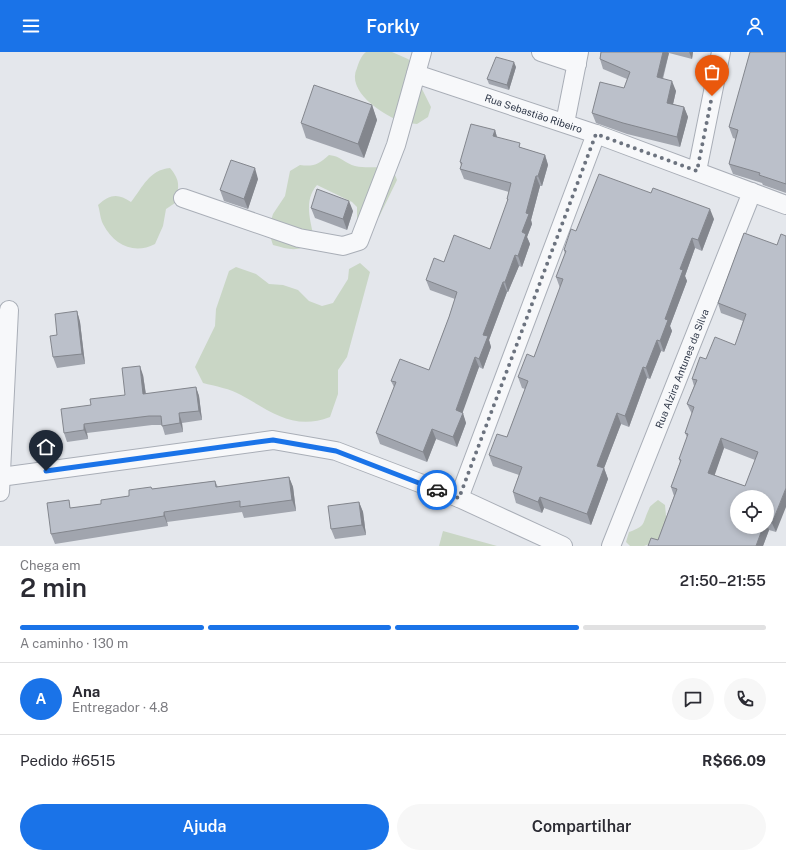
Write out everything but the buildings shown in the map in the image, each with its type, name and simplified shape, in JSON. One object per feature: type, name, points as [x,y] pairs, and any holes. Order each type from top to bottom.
[{"type":"street","points":[[183,198],[299,238],[343,246],[358,241],[396,146],[422,52]]},
{"type":"street","points":[[541,52],[578,58],[564,123]]},
{"type":"street","points":[[697,171],[721,52]]},
{"type":"street","name":"Rua Sebastião Ribeiro","points":[[416,74],[596,134],[786,205]]},
{"type":"street","points":[[459,498],[596,134]]},
{"type":"street","name":"Rua Alzira Antunes da Silva","points":[[611,546],[752,192]]},
{"type":"street","points":[[9,310],[0,482],[273,440],[336,451],[459,498],[563,546]]},
{"type":"green space","points":[[366,52],[392,52],[408,59],[416,66],[422,89],[431,107],[428,117],[417,124],[403,123],[383,113],[367,100],[356,85],[355,77],[359,61]]},
{"type":"green space","points":[[329,155],[337,157],[355,166],[393,170],[397,180],[379,217],[368,227],[357,221],[357,207],[352,202],[317,185],[310,198],[309,204],[314,239],[304,247],[295,249],[273,245],[268,230],[273,214],[285,196],[290,171],[300,165],[309,166],[316,164]]},
{"type":"green space","points":[[170,168],[176,177],[178,184],[177,193],[175,203],[166,209],[163,226],[155,244],[147,247],[132,248],[125,246],[113,238],[103,224],[98,205],[106,199],[114,196],[122,197],[131,202],[147,180],[157,172]]},
{"type":"green space","points":[[360,263],[370,272],[347,357],[338,370],[338,394],[330,417],[317,421],[294,421],[273,413],[233,391],[203,383],[195,367],[215,326],[216,309],[229,271],[236,267],[256,274],[269,284],[283,285],[298,290],[309,301],[322,306],[333,303],[348,279],[349,269]]},
{"type":"green space","points":[[658,500],[665,505],[668,538],[644,546],[630,546],[626,542],[629,532],[639,528],[643,524],[651,505]]},
{"type":"green space","points":[[443,531],[497,546],[439,546]]},
{"type":"way so far","points":[[437,490],[459,498],[596,134],[697,171],[712,96]]},
{"type":"route","points":[[46,471],[273,440],[336,451],[437,490]]}]
